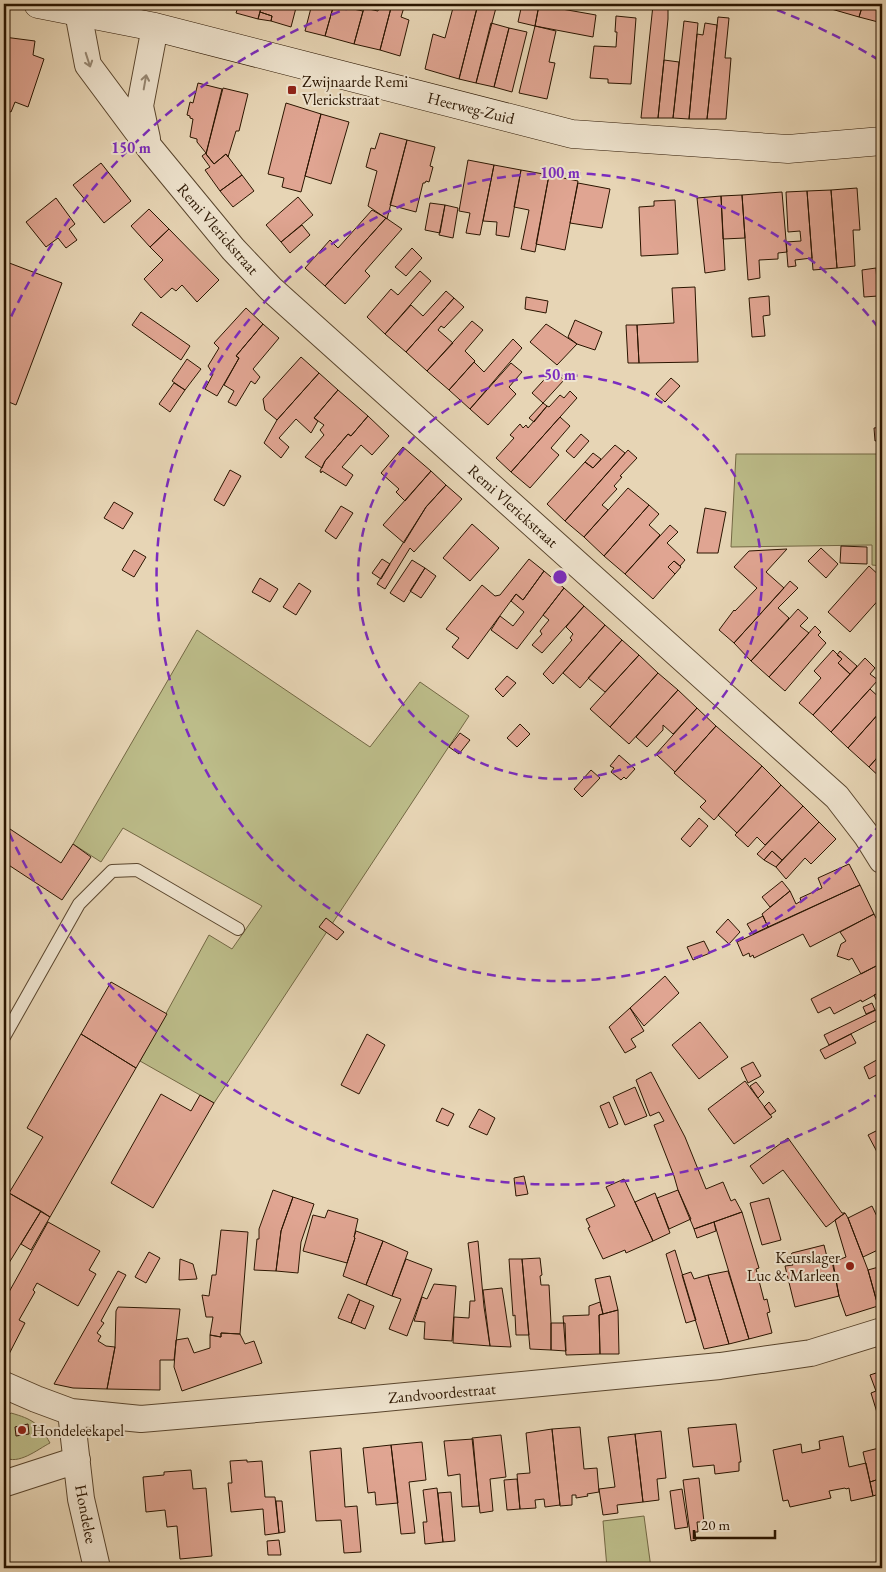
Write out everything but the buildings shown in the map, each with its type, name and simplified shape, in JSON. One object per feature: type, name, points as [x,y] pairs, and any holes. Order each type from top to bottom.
[{"type":"street","name":"Heerweg-Zuid","points":[[38,4],[155,27],[572,134],[788,149],[882,142]]},
{"type":"street","name":"Remi Vlerickstraat","points":[[78,12],[88,65],[149,147],[232,249],[271,289],[837,797],[867,836],[882,860]]},
{"type":"street","name":"Remi Vlerickstraat","points":[[149,147],[140,106],[155,27]]},
{"type":"street","name":"Zandvoordestraat","points":[[4,1385],[71,1412],[141,1419],[672,1371],[811,1353],[882,1331]]},
{"type":"street","name":"Hondelee","points":[[71,1412],[82,1499],[97,1568]]},
{"type":"street","name":"Hondelee","points":[[4,1482],[6,1483],[77,1460]]},
{"type":"lane","points":[[4,1037],[79,904],[112,871],[137,870],[238,929]]},
{"type":"green space","points":[[736,454],[882,454],[882,566],[872,565],[872,545],[731,547]]},
{"type":"green space","points":[[197,630],[370,747],[420,682],[469,716],[214,1103],[140,1061],[209,935],[232,949],[262,906],[123,828],[101,862],[73,844]]},
{"type":"green space","points":[[11,1413],[24,1417],[38,1426],[50,1443],[22,1458],[10,1459],[4,1457],[4,1419]]},
{"type":"green space","points":[[644,1516],[651,1568],[607,1568],[603,1521]]},
{"type":"place","name":"Zwijnaarde Remi Vlerickstraat","points":[[292,90]]},
{"type":"place","name":"Keurslager Luc & Marleen","points":[[850,1266]]},
{"type":"place","name":"Hondeleekapel","points":[[22,1430]]}]
